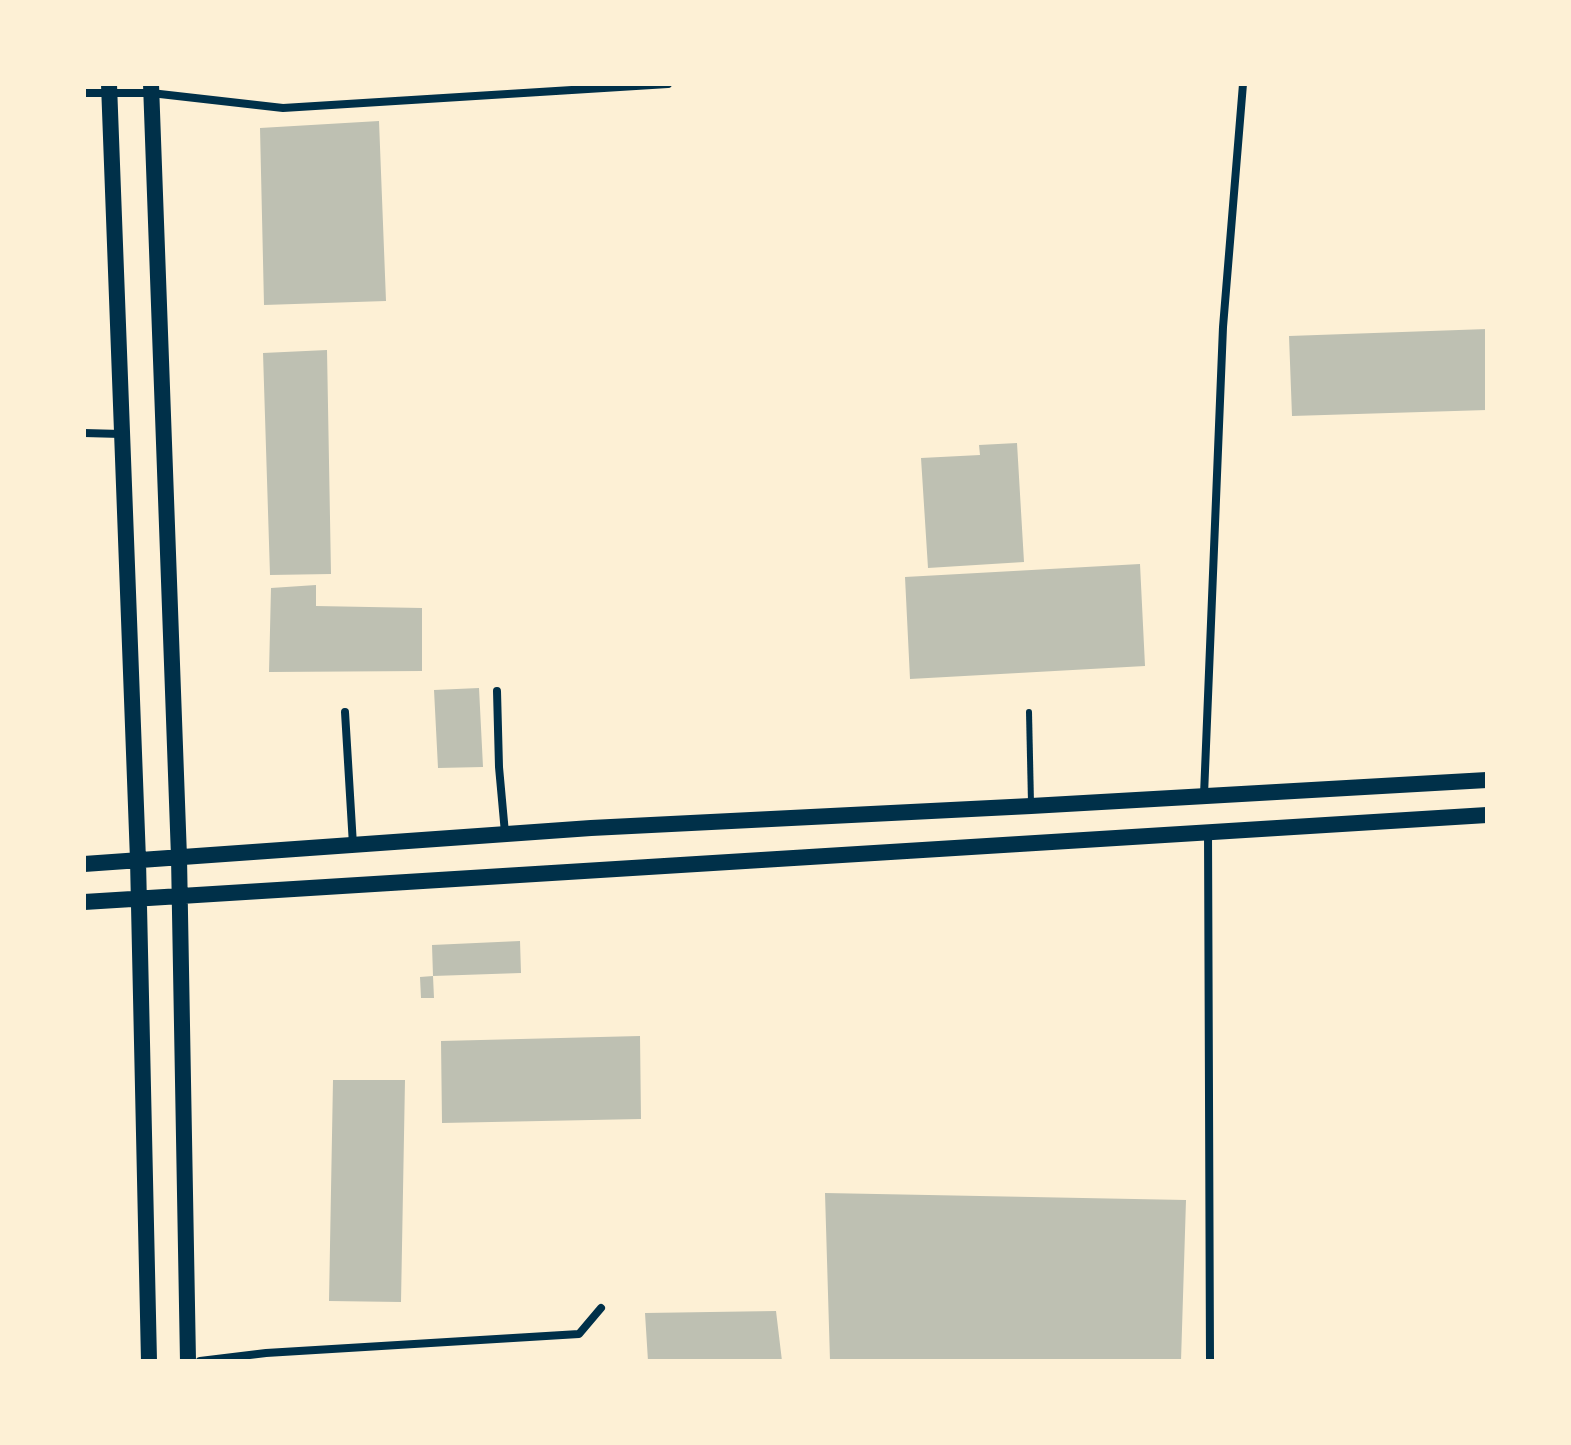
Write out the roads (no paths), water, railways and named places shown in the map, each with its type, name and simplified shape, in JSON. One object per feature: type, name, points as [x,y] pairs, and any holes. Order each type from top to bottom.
[{"type":"main road","points":[[109,88],[138,860],[149,1361]]},
{"type":"main road","points":[[151,88],[179,857],[188,1361]]},
{"type":"main road","points":[[84,864],[505,834],[1487,780]]},
{"type":"main road","points":[[84,902],[1487,815]]},
{"type":"street","points":[[84,93],[109,88],[151,88],[283,108],[668,84]]},
{"type":"street","points":[[1204,795],[1223,327],[1243,84]]},
{"type":"street","points":[[84,433],[121,434]]},
{"type":"street","points":[[497,691],[505,834]]},
{"type":"street","points":[[345,712],[353,845]]},
{"type":"street","points":[[1208,831],[1210,1361]]},
{"type":"street","points":[[200,1361],[266,1353],[579,1334],[601,1308]]},
{"type":"lane","points":[[1029,712],[1031,806]]}]
